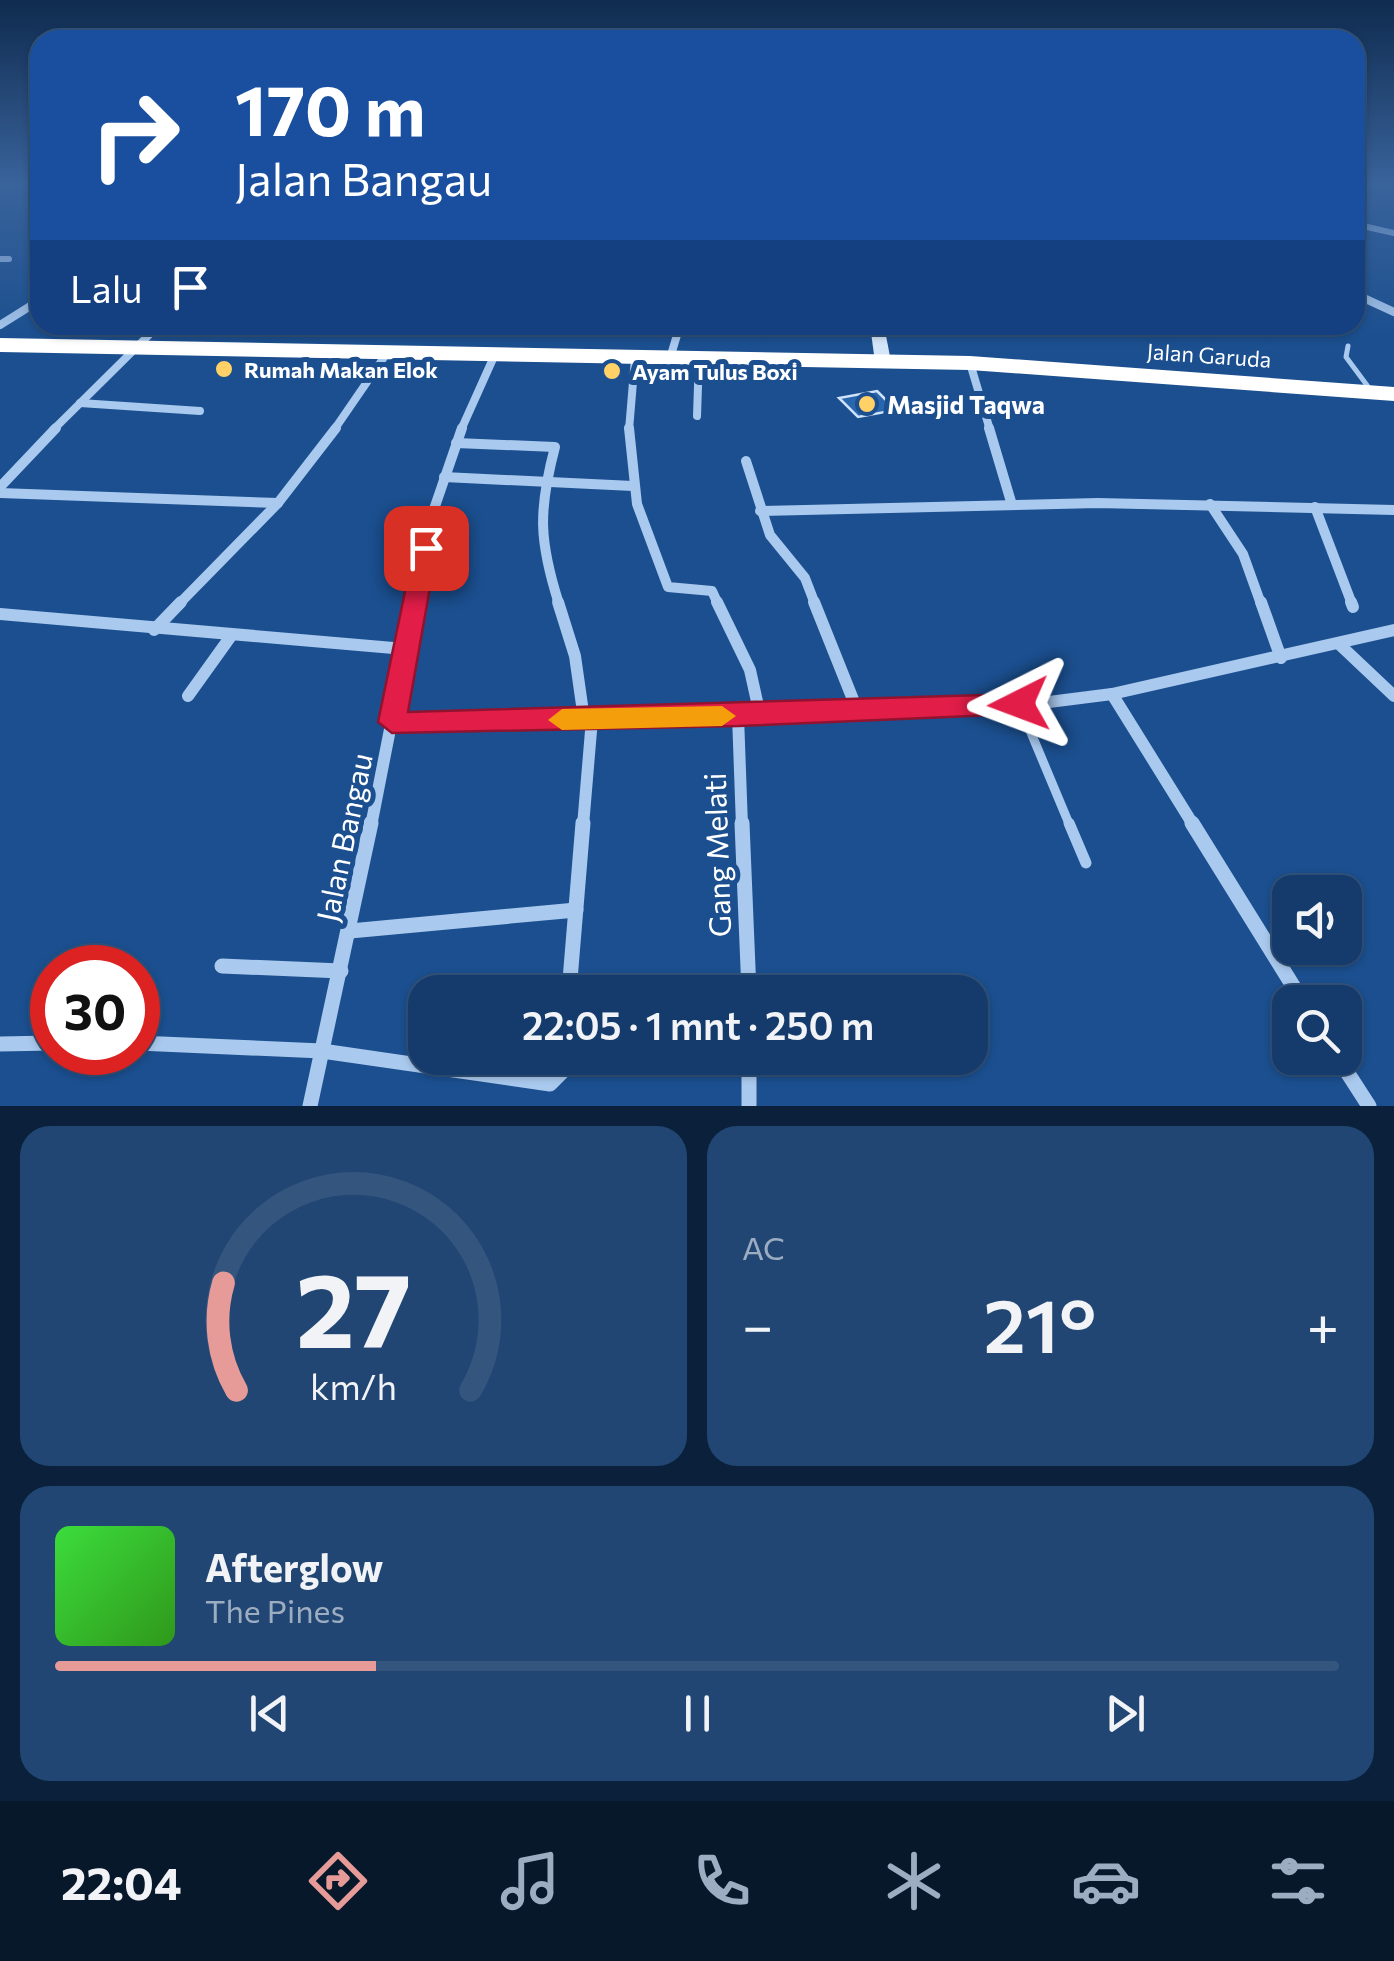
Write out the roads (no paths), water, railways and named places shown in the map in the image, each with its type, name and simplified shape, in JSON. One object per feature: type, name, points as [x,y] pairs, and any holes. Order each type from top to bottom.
[{"type":"highway","name":"Jalan Garuda","points":[[0,345],[970,362],[1383,393]]},
{"type":"street","points":[[1365,299],[1394,312]]},
{"type":"street","points":[[0,325],[30,306]]},
{"type":"street","points":[[0,490],[147,335]]},
{"type":"street","points":[[671,355],[677,335]]},
{"type":"street","points":[[879,335],[883,362]]},
{"type":"street","points":[[154,630],[278,503],[313,460],[389,350]]},
{"type":"street","name":"Jalan Bangau","points":[[310,1106],[444,477],[497,351]]},
{"type":"street","points":[[698,356],[698,416]]},
{"type":"street","points":[[635,358],[627,415],[641,528],[672,590],[712,590],[750,670],[760,715]]},
{"type":"street","points":[[970,362],[1012,505]]},
{"type":"street","points":[[80,403],[200,411]]},
{"type":"street","points":[[456,443],[553,446],[546,482],[542,552],[574,656],[588,719],[570,975]]},
{"type":"street","points":[[746,461],[760,510],[775,543],[805,578],[858,712]]},
{"type":"street","points":[[444,477],[634,486]]},
{"type":"street","points":[[0,490],[278,503]]},
{"type":"street","points":[[1210,504],[1242,554],[1281,658]]},
{"type":"street","points":[[760,510],[1210,504],[1394,510]]},
{"type":"street","points":[[1315,508],[1353,607]]},
{"type":"street","points":[[0,614],[405,649]]},
{"type":"street","points":[[392,722],[738,716],[1019,704],[1112,694],[1394,630]]},
{"type":"street","points":[[188,696],[231,636]]},
{"type":"street","points":[[1339,644],[1394,696]]},
{"type":"street","points":[[1112,694],[1292,985]]},
{"type":"street","name":"Gang Melati","points":[[738,716],[748,975]]},
{"type":"street","points":[[350,930],[576,910]]},
{"type":"street","points":[[222,966],[341,971]]},
{"type":"street","points":[[0,1044],[30,1043]]},
{"type":"street","points":[[160,1044],[322,1051],[408,1063]]},
{"type":"street","points":[[488,1075],[550,1084],[559,1075]]},
{"type":"street","points":[[749,1075],[749,1106]]},
{"type":"street","points":[[1349,1075],[1369,1106]]},
{"type":"lane","points":[[1348,346],[1346,357],[1383,393]]},
{"type":"lane","points":[[1019,704],[1086,863]]},
{"type":"place","name":"Rumah Makan Elok","points":[[224,369]]},
{"type":"place","name":"Ayam Tulus Boxi","points":[[612,371]]},
{"type":"place","name":"Masjid Taqwa","points":[[867,404]]}]
